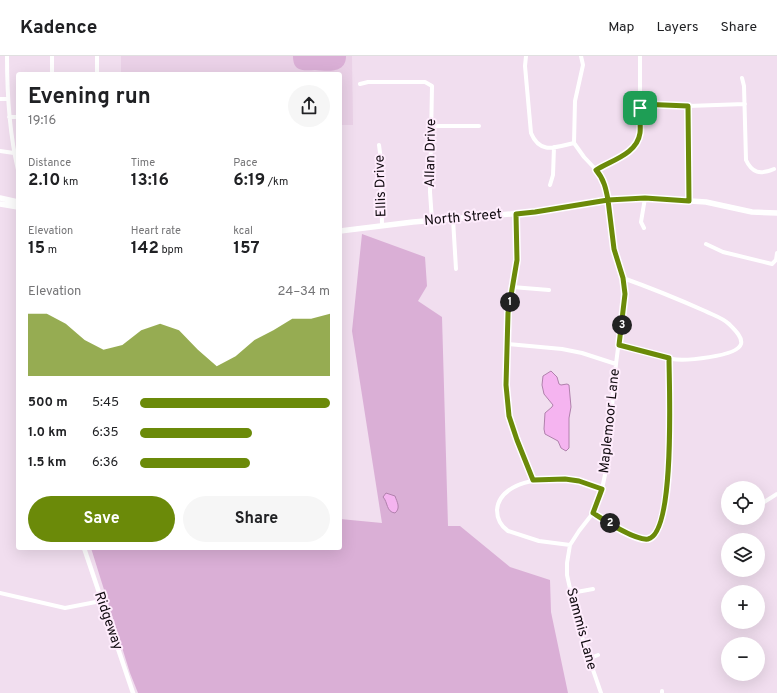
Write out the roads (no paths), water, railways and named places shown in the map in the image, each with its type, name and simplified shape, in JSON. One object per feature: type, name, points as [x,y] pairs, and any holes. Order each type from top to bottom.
[{"type":"main road","points":[[0,198],[16,202]]},
{"type":"main road","name":"North Street","points":[[342,232],[382,226],[516,214],[572,207],[608,200],[645,198],[706,202],[752,212],[777,213]]},
{"type":"main road","points":[[0,204],[16,207]]},
{"type":"street","points":[[7,56],[7,100],[16,162]]},
{"type":"street","points":[[52,56],[52,72]]},
{"type":"street","points":[[97,56],[97,72]]},
{"type":"street","points":[[526,56],[525,66],[531,133],[534,141],[545,148],[554,148],[574,143],[574,101],[583,65],[581,56]]},
{"type":"street","points":[[596,170],[629,152],[635,145],[640,134],[640,56]]},
{"type":"street","points":[[742,78],[746,160],[750,168],[757,172],[766,172],[774,169]]},
{"type":"street","name":"Allan Drive","points":[[360,84],[368,82],[425,82],[432,86],[430,192],[432,221]]},
{"type":"street","points":[[0,99],[7,100]]},
{"type":"street","points":[[640,104],[688,106],[744,104]]},
{"type":"street","points":[[688,106],[689,201]]},
{"type":"street","points":[[9,116],[16,117]]},
{"type":"street","points":[[431,126],[479,126]]},
{"type":"street","name":"Maplemoor Lane","points":[[567,563],[570,545],[593,513],[602,489],[606,470],[616,364],[625,302],[623,278],[614,249],[606,188],[601,175],[584,158],[574,143]]},
{"type":"street","name":"Ellis Drive","points":[[379,146],[381,160],[382,226]]},
{"type":"street","points":[[550,185],[553,175],[554,148]]},
{"type":"street","points":[[0,151],[14,153]]},
{"type":"street","points":[[644,228],[641,222],[645,198]]},
{"type":"street","points":[[516,214],[517,260],[508,313],[506,385],[509,416],[533,480]]},
{"type":"street","points":[[453,219],[456,269]]},
{"type":"street","points":[[706,244],[723,252],[772,264],[776,260],[777,253]]},
{"type":"street","points":[[619,345],[669,358],[688,360],[727,354],[737,350],[740,346],[741,340],[729,324],[724,320],[669,295],[623,278]]},
{"type":"street","points":[[512,287],[549,290]]},
{"type":"street","points":[[507,344],[562,349],[582,353],[616,364]]},
{"type":"street","points":[[593,513],[621,530],[643,539],[651,537],[658,530],[667,493],[670,446],[669,358]]},
{"type":"street","points":[[570,545],[539,541],[514,534],[504,528],[497,514],[498,505],[505,492],[533,480],[565,479],[579,481],[602,489]]},
{"type":"street","points":[[765,502],[777,494]]},
{"type":"street","name":"Ridgeway","points":[[85,550],[133,693]]},
{"type":"street","name":"Sammis Lane","points":[[567,563],[567,575],[588,659],[601,693]]},
{"type":"street","points":[[571,593],[593,589]]},
{"type":"street","points":[[0,593],[65,608],[102,601]]},
{"type":"street","points":[[588,659],[598,655]]}]
